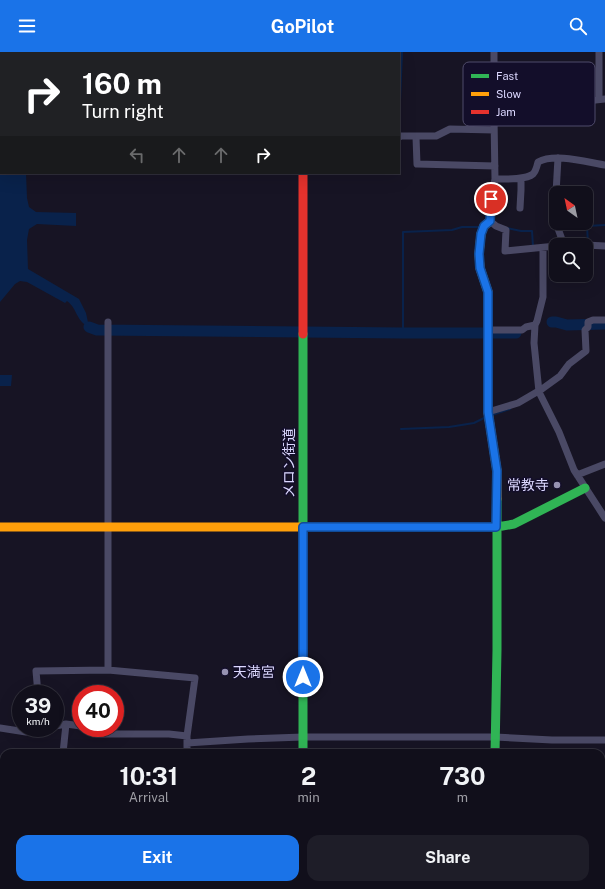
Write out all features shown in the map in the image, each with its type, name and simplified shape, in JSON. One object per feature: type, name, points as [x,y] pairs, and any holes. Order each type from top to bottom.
[{"type":"street","points":[[599,52],[602,99]]},
{"type":"street","points":[[490,221],[490,207],[495,178],[494,126]]},
{"type":"street","points":[[400,136],[436,136],[450,129],[494,130]]},
{"type":"street","points":[[416,137],[417,164],[495,166]]},
{"type":"street","points":[[495,178],[520,178],[531,175],[534,173],[538,162],[543,159],[558,158],[605,165],[605,162]]},
{"type":"street","points":[[556,186],[558,158]]},
{"type":"street","name":"メロン街道","points":[[303,174],[303,749]]},
{"type":"street","points":[[520,178],[522,190],[520,208]]},
{"type":"street","points":[[490,221],[496,226],[506,230],[505,251],[549,247]]},
{"type":"street","points":[[490,221],[484,226],[481,234],[479,254],[480,268],[488,292],[488,412],[497,471],[496,527],[498,650],[496,749]]},
{"type":"street","points":[[593,245],[605,246]]},
{"type":"street","points":[[543,248],[543,297],[535,325],[534,343],[538,392],[568,451],[570,462],[605,518]]},
{"type":"street","points":[[488,412],[518,403],[538,392],[560,376],[569,364],[586,351],[585,330],[588,326],[588,322],[593,320],[605,320]]},
{"type":"street","points":[[108,322],[108,670]]},
{"type":"street","points":[[488,333],[522,330],[535,325]]},
{"type":"street","points":[[577,475],[605,464]]},
{"type":"street","points":[[0,527],[496,527],[514,524],[585,488]]},
{"type":"street","points":[[37,685],[36,670],[108,670],[195,678],[187,749]]},
{"type":"street","points":[[63,749],[66,724],[72,725]]},
{"type":"street","points":[[0,728],[12,730]]},
{"type":"street","points":[[124,734],[169,734],[187,740],[303,737],[495,737],[552,740],[605,740]]},
{"type":"water","points":[[0,174],[26,174],[29,207],[36,212],[76,213],[76,226],[37,224],[29,229],[27,240],[28,269],[79,299],[86,313],[89,327],[81,321],[71,304],[67,301],[65,303],[27,282],[20,281],[15,284],[0,302]]},
{"type":"water","points":[[0,375],[12,375],[11,386],[0,386]]},
{"type":"waterway","points":[[400,101],[402,52]]},
{"type":"waterway","points":[[588,238],[587,226],[605,225]]},
{"type":"waterway","points":[[403,333],[403,232],[452,230],[462,227],[481,227]]},
{"type":"waterway","points":[[507,228],[521,231],[532,231],[533,246],[535,246]]},
{"type":"waterway","points":[[552,322],[567,325],[605,324]]},
{"type":"waterway","points":[[89,327],[97,330],[516,333]]},
{"type":"waterway","points":[[492,415],[510,409]]},
{"type":"waterway","points":[[401,429],[449,427],[474,423],[486,417]]},
{"type":"traffic: fast","points":[[303,334],[303,749]]},
{"type":"traffic: fast","points":[[329,527],[497,527],[514,524],[585,488]]},
{"type":"traffic: fast","points":[[495,749],[497,499]]},
{"type":"traffic: slow","points":[[490,221],[484,226],[481,234],[479,254],[480,268],[488,292],[488,412],[497,471],[497,499]]},
{"type":"traffic: slow","points":[[0,527],[329,527]]},
{"type":"traffic: jam","points":[[303,174],[303,334]]},
{"type":"place","name":"常教寺","points":[[557,485]]},
{"type":"place","name":"天満宮","points":[[225,672]]},
{"type":"route","points":[[303,677],[303,527],[496,527],[497,471],[488,412],[488,292],[480,268],[479,254],[481,234],[484,226],[490,221],[491,199]]}]
